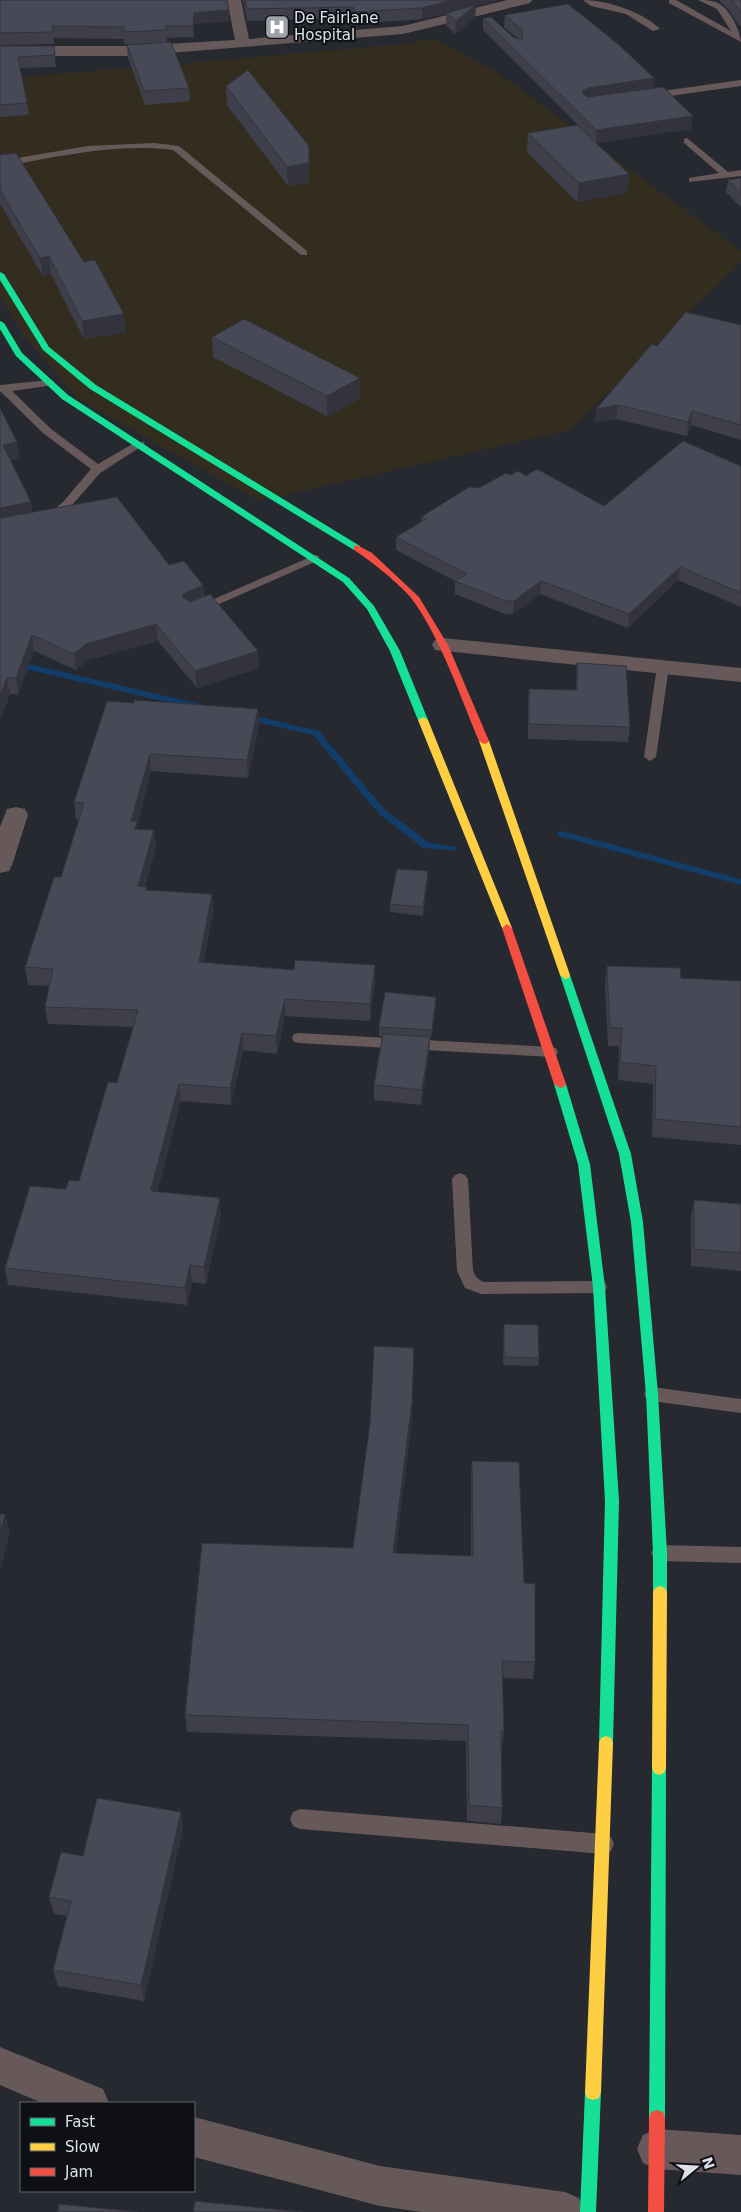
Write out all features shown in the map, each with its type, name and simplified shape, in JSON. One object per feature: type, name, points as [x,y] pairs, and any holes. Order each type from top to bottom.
[{"type":"main road","points":[[0,274],[46,348],[93,387],[370,555],[415,597],[443,644],[483,739],[625,1154],[638,1222],[652,1394],[660,1553],[656,2212]]},
{"type":"main road","points":[[0,323],[19,354],[65,397],[315,558],[346,580],[371,608],[395,651],[501,911],[551,1052],[584,1164],[599,1287],[612,1501],[604,1844],[588,2212]]},
{"type":"street","points":[[234,0],[243,44],[250,44]]},
{"type":"street","points":[[0,51],[132,51],[250,44],[403,30],[484,15],[523,0]]},
{"type":"street","points":[[443,644],[741,675]]},
{"type":"street","points":[[0,865],[16,815]]},
{"type":"street","points":[[0,2066],[88,2102]]},
{"type":"street","points":[[195,2137],[380,2186],[565,2212]]},
{"type":"street","points":[[657,2148],[741,2155]]},
{"type":"lane","points":[[587,0],[594,4],[629,12],[656,29]]},
{"type":"lane","points":[[672,0],[724,32],[741,40]]},
{"type":"lane","points":[[702,0],[720,7],[739,32]]},
{"type":"lane","points":[[724,32],[739,32]]},
{"type":"lane","points":[[635,98],[741,82]]},
{"type":"lane","points":[[687,141],[726,175]]},
{"type":"lane","points":[[0,164],[122,144],[150,144],[176,148],[304,253]]},
{"type":"lane","points":[[692,180],[741,173]]},
{"type":"lane","points":[[1,388],[50,383]]},
{"type":"lane","points":[[1,388],[47,431],[98,469]]},
{"type":"lane","points":[[41,522],[48,520],[68,506],[84,481],[98,469],[140,444]]},
{"type":"lane","points":[[191,612],[315,558]]},
{"type":"lane","points":[[650,757],[663,666]]},
{"type":"lane","points":[[298,1038],[551,1052]]},
{"type":"lane","points":[[460,1179],[465,1271],[471,1283],[482,1288],[599,1287]]},
{"type":"lane","points":[[652,1394],[741,1406]]},
{"type":"lane","points":[[660,1553],[741,1555]]},
{"type":"lane","points":[[300,1819],[604,1844]]},
{"type":"shaded area","points":[[434,39],[497,72],[741,251],[741,262],[570,430],[259,501],[78,399],[25,337],[0,297],[0,79],[394,45]]},
{"type":"building","points":[[0,0],[227,0],[229,10],[194,13],[193,26],[165,26],[167,30],[124,32],[124,27],[52,26],[53,32],[0,33]]},
{"type":"building","points":[[245,0],[453,0],[422,8],[355,12],[353,7],[247,9]]},
{"type":"building","points":[[732,0],[741,0],[741,13],[740,12]]},
{"type":"building","points":[[568,4],[618,44],[654,78],[588,88],[583,91],[583,94],[588,97],[663,87],[693,116],[596,130],[483,18],[491,17],[514,38],[522,39],[523,31],[505,15]]},
{"type":"building","points":[[476,5],[456,21],[446,13]]},
{"type":"building","points":[[171,42],[189,88],[144,91],[127,45]]},
{"type":"building","points":[[0,46],[54,46],[55,55],[18,57],[27,103],[0,105]]},
{"type":"building","points":[[248,70],[309,146],[309,163],[287,167],[226,86]]},
{"type":"building","points":[[577,125],[629,174],[579,183],[528,133]]},
{"type":"building","points":[[16,153],[84,262],[95,260],[124,314],[82,321],[49,256],[40,258],[0,190],[0,155]]},
{"type":"building","points":[[741,178],[741,193],[728,180]]},
{"type":"building","points":[[686,312],[741,325],[741,425],[692,411],[688,422],[618,405],[596,409],[652,344],[657,346]]},
{"type":"building","points":[[244,319],[360,378],[327,396],[212,337]]},
{"type":"building","points":[[0,408],[17,442],[3,445],[31,502],[0,508]]},
{"type":"building","points":[[683,441],[741,466],[741,593],[680,567],[629,614],[541,581],[514,601],[506,601],[455,581],[467,574],[396,537],[426,519],[421,517],[469,487],[479,488],[506,473],[510,475],[518,471],[526,476],[537,469],[604,506]]},
{"type":"building","points":[[117,497],[169,565],[184,561],[203,585],[183,594],[183,597],[190,602],[210,594],[258,651],[195,671],[156,624],[86,644],[74,654],[32,635],[16,678],[7,678],[0,696],[0,518]]},
{"type":"building","points":[[577,663],[626,666],[630,727],[529,724],[529,689],[577,690]]},
{"type":"building","points":[[134,700],[258,709],[247,760],[150,754],[131,821],[137,821],[135,829],[154,830],[138,886],[147,887],[146,890],[212,894],[199,962],[294,970],[295,960],[375,965],[370,1004],[285,999],[276,1036],[242,1033],[230,1088],[179,1084],[151,1189],[152,1191],[220,1198],[204,1267],[190,1265],[185,1288],[5,1268],[30,1186],[66,1189],[69,1180],[79,1181],[108,1082],[117,1083],[138,1010],[45,1007],[53,969],[25,967],[54,877],[61,877],[84,803],[74,802],[107,701],[134,703]]},
{"type":"building","points":[[397,869],[428,871],[423,907],[390,904]]},
{"type":"building","points":[[607,966],[680,968],[681,978],[741,981],[741,1127],[655,1119],[656,1066],[620,1062],[622,1028],[610,1028]]},
{"type":"building","points":[[385,992],[436,997],[432,1030],[379,1027]]},
{"type":"building","points":[[383,1034],[430,1037],[422,1090],[374,1085]]},
{"type":"building","points":[[694,1200],[741,1204],[741,1253],[694,1249]]},
{"type":"building","points":[[504,1324],[538,1325],[539,1358],[504,1357]]},
{"type":"building","points":[[374,1346],[414,1348],[412,1402],[393,1553],[473,1556],[472,1461],[519,1462],[524,1583],[535,1584],[535,1662],[502,1661],[504,1731],[501,1731],[502,1808],[469,1805],[468,1725],[185,1715],[202,1543],[353,1548],[370,1423]]},
{"type":"building","points":[[0,1514],[5,1514],[0,1535]]},
{"type":"building","points":[[97,1798],[181,1812],[141,1985],[53,1970],[71,1901],[49,1897],[61,1852],[83,1856]]},
{"type":"building","points":[[195,2201],[302,2212],[193,2212]]},
{"type":"building","points":[[59,2204],[138,2212],[58,2212]]},
{"type":"waterway","points":[[0,660],[204,708]]},
{"type":"waterway","points":[[246,717],[316,733],[382,812],[427,846],[452,849]]},
{"type":"waterway","points":[[562,834],[741,882]]},
{"type":"traffic: fast","points":[[0,274],[46,348],[93,387],[357,548]]},
{"type":"traffic: fast","points":[[0,323],[19,354],[65,397],[346,580],[371,608],[395,651],[423,720]]},
{"type":"traffic: fast","points":[[565,975],[625,1154],[637,1222],[652,1394],[660,1553],[660,1592]]},
{"type":"traffic: fast","points":[[560,1084],[584,1164],[599,1287],[612,1501],[606,1743]]},
{"type":"traffic: fast","points":[[657,2118],[659,1768]]},
{"type":"traffic: fast","points":[[588,2212],[593,2092]]},
{"type":"traffic: slow","points":[[423,720],[507,928]]},
{"type":"traffic: slow","points":[[484,741],[565,975]]},
{"type":"traffic: slow","points":[[659,1768],[660,1592]]},
{"type":"traffic: slow","points":[[593,2092],[606,1743]]},
{"type":"traffic: jam","points":[[357,548],[369,555],[415,597],[443,645],[484,741]]},
{"type":"traffic: jam","points":[[507,928],[560,1084]]},
{"type":"traffic: jam","points":[[656,2212],[657,2118]]},
{"type":"place","name":"De Fairlane Hospital","points":[[277,27]]}]
